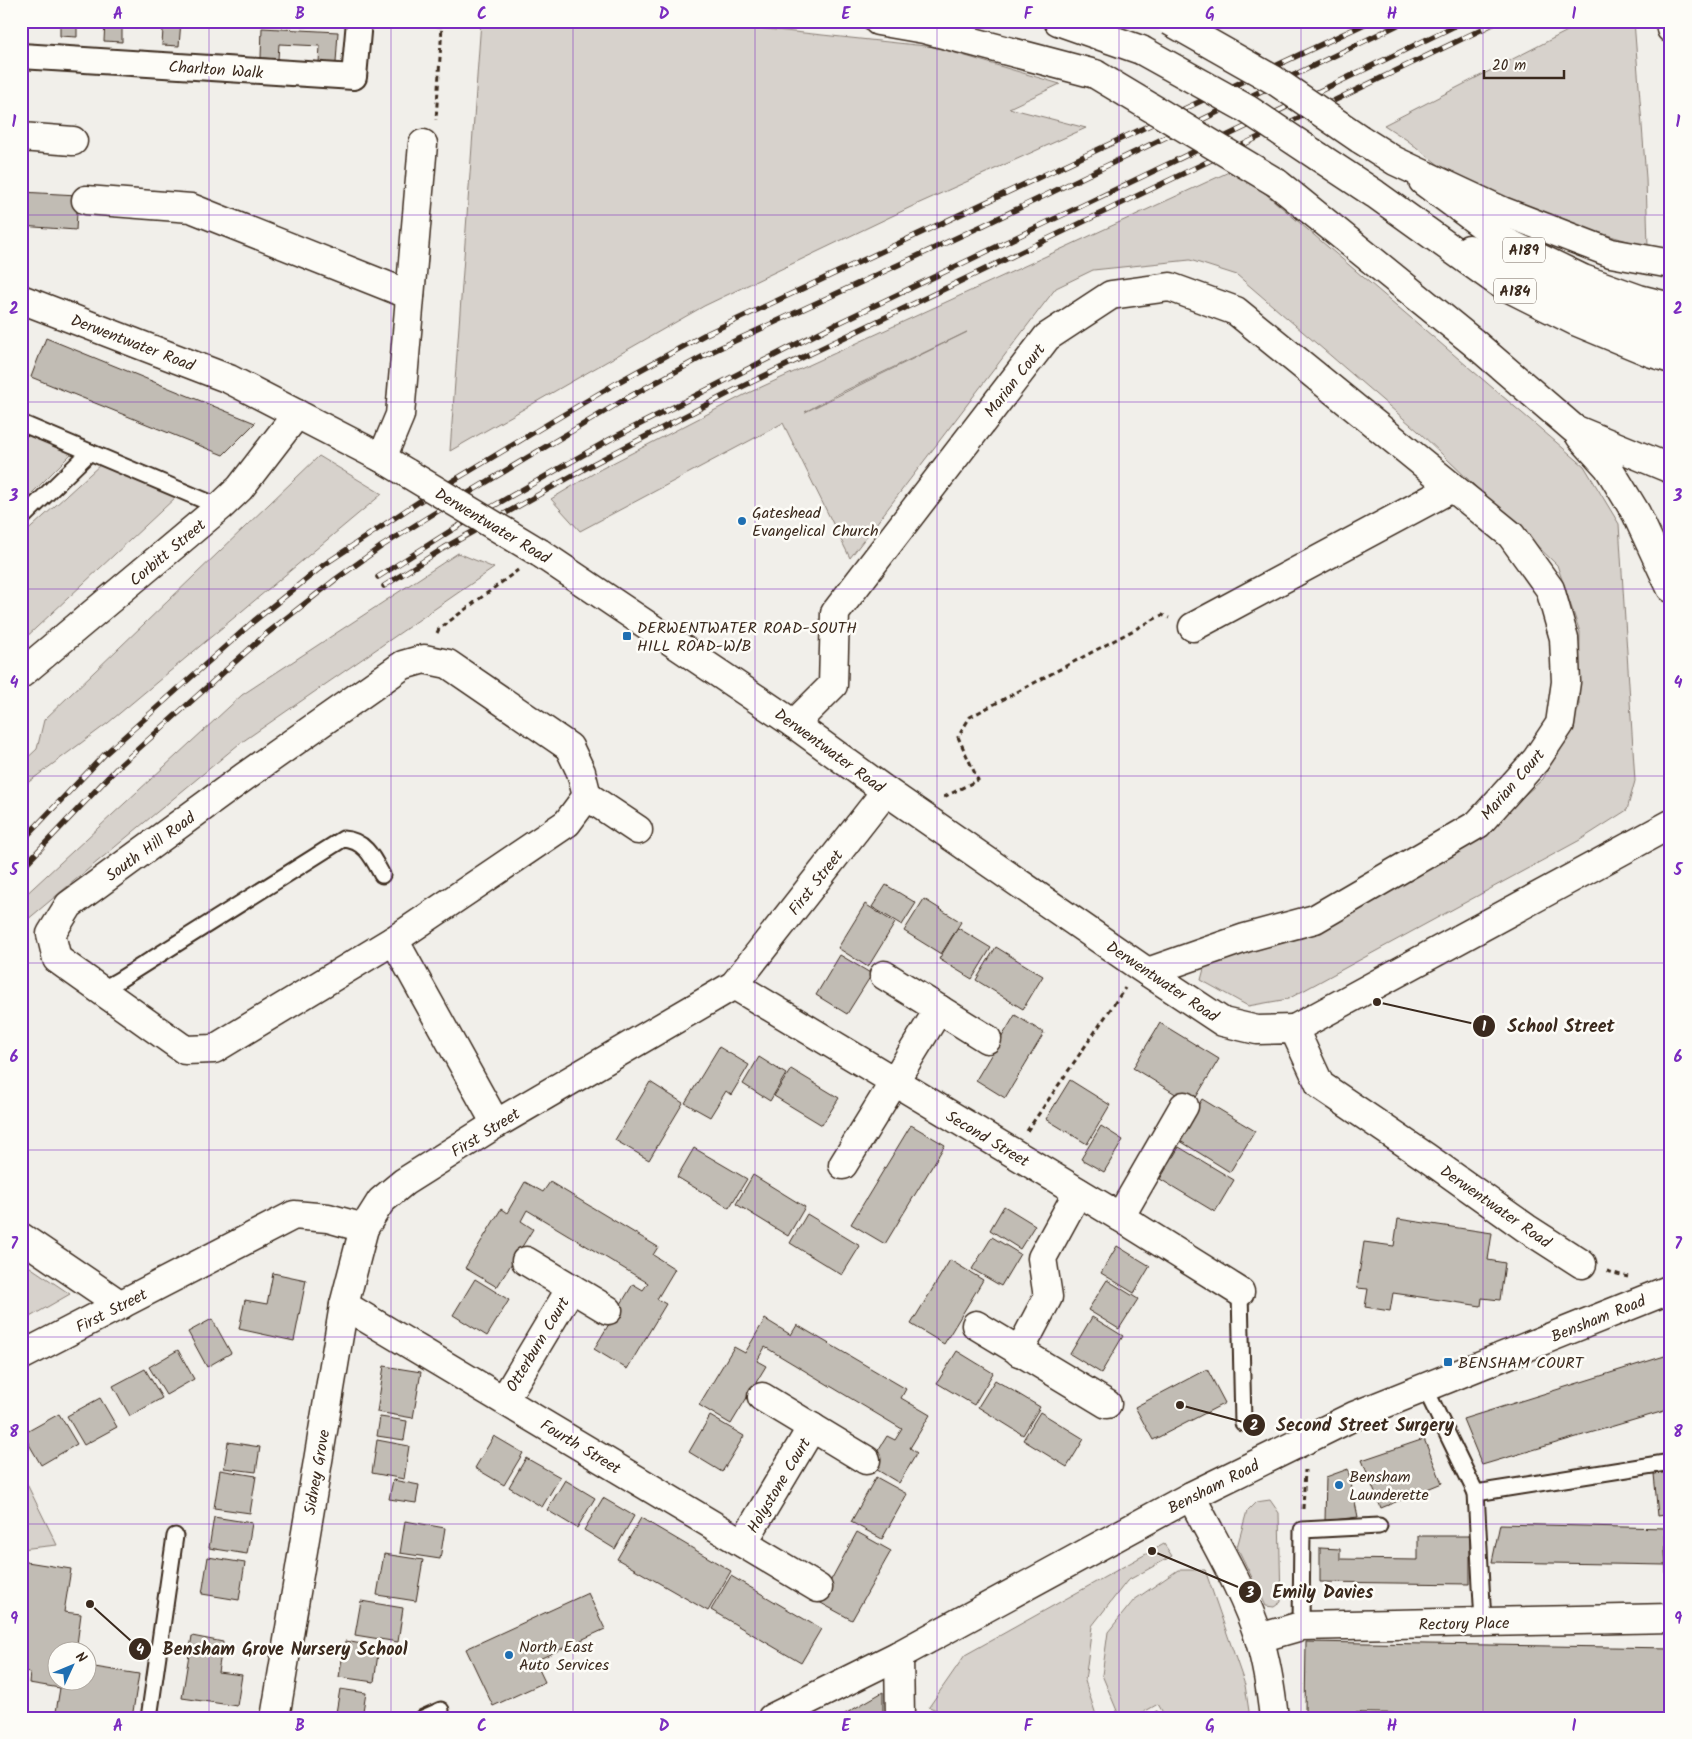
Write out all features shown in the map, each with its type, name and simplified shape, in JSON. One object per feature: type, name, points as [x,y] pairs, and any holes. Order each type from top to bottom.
[{"type":"main road","points":[[878,21],[924,29],[1094,74],[1277,182],[1473,342],[1574,429],[1608,467],[1636,513],[1671,588]]},
{"type":"main road","name":"A184","points":[[1058,21],[1141,50],[1246,109],[1375,194],[1499,284],[1575,321],[1671,359]]},
{"type":"main road","points":[[1170,21],[1274,80],[1395,161],[1502,211],[1611,253],[1671,264]]},
{"type":"main road","points":[[1670,21],[1671,29]]},
{"type":"main road","points":[[21,137],[73,141]]},
{"type":"main road","points":[[382,458],[400,415],[423,144]]},
{"type":"main road","name":"A189","points":[[1395,161],[1504,240],[1583,279],[1639,299],[1671,307]]},
{"type":"main road","name":"A189","points":[[1375,194],[1497,266],[1596,311],[1638,326],[1671,333]]},
{"type":"main road","points":[[86,200],[191,208],[410,295]]},
{"type":"main road","name":"Marian Court","points":[[794,724],[833,685],[835,613],[1047,337],[1111,295],[1170,287],[1236,311],[1511,535],[1550,590],[1564,638],[1566,682],[1560,724],[1536,760],[1478,824],[1315,919],[1144,969]]},
{"type":"main road","name":"Derwentwater Road","points":[[24,308],[229,379],[382,458],[540,553],[794,724],[886,791],[1223,1022],[1257,1030],[1294,1029],[1320,1085],[1526,1228],[1582,1264]]},
{"type":"main road","name":"Corbitt Street","points":[[21,674],[220,507],[240,488],[297,414]]},
{"type":"main road","points":[[1574,429],[1671,469]]},
{"type":"main road","points":[[1193,626],[1452,488]]},
{"type":"main road","points":[[424,659],[448,664],[569,747],[581,772],[587,796],[638,830]]},
{"type":"main road","name":"South Hill Road","points":[[424,659],[403,665],[236,783],[69,906],[51,934],[57,959],[186,1050],[214,1048],[394,940],[567,823],[587,796]]},
{"type":"main road","name":"First Street","points":[[21,1356],[294,1214],[328,1218],[364,1228],[381,1201],[404,1182],[496,1124],[734,985],[886,791]]},
{"type":"main road","points":[[1294,1029],[1671,824]]},
{"type":"main road","points":[[394,940],[496,1124]]},
{"type":"main road","points":[[884,975],[987,1039]]},
{"type":"main road","name":"Second Street","points":[[734,985],[1120,1217],[1240,1292]]},
{"type":"main road","points":[[843,1165],[939,1009]]},
{"type":"main road","points":[[1120,1217],[1184,1106]]},
{"type":"main road","points":[[1019,1352],[1048,1297],[1042,1258],[1078,1192]]},
{"type":"main road","name":"Sidney Grove","points":[[275,1718],[344,1305],[364,1228]]},
{"type":"main road","points":[[21,1237],[121,1305]]},
{"type":"main road","name":"Otterburn Court","points":[[526,1261],[608,1310]]},
{"type":"main road","name":"Otterburn Court","points":[[504,1400],[571,1288]]},
{"type":"main road","name":"Bensham Road","points":[[772,1718],[804,1710],[899,1655],[1191,1496],[1354,1416],[1671,1289]]},
{"type":"main road","name":"Fourth Street","points":[[344,1305],[818,1588]]},
{"type":"main road","points":[[976,1325],[1107,1404]]},
{"type":"main road","name":"Holystone Court","points":[[762,1397],[866,1460]]},
{"type":"main road","name":"Holystone Court","points":[[743,1543],[812,1427]]},
{"type":"main road","points":[[1191,1496],[1243,1598],[1259,1638],[1271,1687],[1274,1718]]},
{"type":"main road","name":"Rectory Place","points":[[1259,1638],[1301,1626],[1671,1618]]},
{"type":"main road","points":[[899,1655],[900,1718]]},
{"type":"street","name":"Charlton Walk","points":[[21,56],[354,77],[360,21]]},
{"type":"lane","points":[[21,424],[220,507]]},
{"type":"lane","points":[[21,519],[90,452]]},
{"type":"lane","points":[[100,990],[119,980],[343,839],[352,839],[369,851],[382,875]]},
{"type":"lane","points":[[1240,1292],[1243,1423]]},
{"type":"lane","points":[[1425,1388],[1476,1493],[1483,1622]]},
{"type":"lane","points":[[1476,1493],[1671,1462]]},
{"type":"lane","points":[[1301,1626],[1302,1530],[1380,1526]]},
{"type":"lane","points":[[149,1718],[175,1536]]},
{"type":"lane","points":[[423,1718],[441,1710]]},
{"type":"path","points":[[379,22],[442,26],[436,126],[423,144]]},
{"type":"path","points":[[424,659],[439,629],[540,553]]},
{"type":"path","points":[[924,817],[934,802],[978,780],[958,737],[970,717],[1162,615],[1193,626]]},
{"type":"path","points":[[1012,1152],[1144,969]]},
{"type":"path","points":[[1302,1530],[1306,1439]]},
{"type":"shaded area","points":[[481,21],[691,21],[935,47],[1060,84],[1009,108],[1086,128],[915,205],[704,306],[450,451]]},
{"type":"shaded area","points":[[1587,21],[1634,21],[1646,178],[1648,247],[1540,215],[1449,173],[1407,140],[1384,125]]},
{"type":"shaded area","points":[[1231,171],[1259,188],[1584,466],[1619,524],[1635,781],[1627,810],[1580,840],[1288,999],[1248,1006],[1201,980],[1205,965],[1486,829],[1543,779],[1579,707],[1580,632],[1557,565],[1418,431],[1237,275],[1190,260],[1093,270],[1056,288],[850,558],[783,423],[580,531],[551,499],[601,469],[744,395]],"holes":[[[967,332],[805,412],[838,394]]]},
{"type":"shaded area","points":[[21,433],[72,453],[21,504]]},
{"type":"shaded area","points":[[319,456],[382,494],[108,723],[26,784],[21,784],[21,764],[37,749],[44,720]]},
{"type":"shaded area","points":[[101,464],[177,496],[21,642],[21,537]]},
{"type":"shaded area","points":[[458,553],[494,568],[239,744],[21,925],[21,899],[242,695]]},
{"type":"shaded area","points":[[21,1261],[70,1294],[21,1322]]},
{"type":"shaded area","points":[[21,1472],[57,1545],[21,1549]]},
{"type":"shaded area","points":[[1270,1500],[1279,1513],[1281,1602],[1274,1607],[1266,1606],[1237,1547],[1247,1511],[1256,1502]]},
{"type":"shaded area","points":[[1164,1544],[1172,1556],[1127,1581],[1092,1626],[1085,1681],[1097,1718],[957,1718],[929,1707],[965,1655]]},
{"type":"shaded area","points":[[1178,1570],[1205,1570],[1245,1685],[1250,1718],[1166,1718],[1158,1704],[1133,1718],[1120,1718],[1102,1675],[1108,1632],[1134,1600]]},
{"type":"building","points":[[60,21],[77,21],[77,37],[60,36]]},
{"type":"building","points":[[105,21],[181,21],[179,46],[162,45],[163,29],[122,27],[122,42],[104,41]]},
{"type":"building","points":[[262,28],[338,32],[336,63],[319,62],[320,46],[279,44],[278,59],[261,58]]},
{"type":"building","points":[[21,192],[78,195],[76,230],[21,226]]},
{"type":"building","points":[[46,338],[255,423],[223,455],[31,377]]},
{"type":"building","points":[[886,885],[916,903],[902,925],[872,907]]},
{"type":"building","points":[[924,899],[961,922],[941,954],[904,931]]},
{"type":"building","points":[[865,904],[895,923],[868,967],[838,948]]},
{"type":"building","points":[[958,928],[991,948],[972,979],[939,959]]},
{"type":"building","points":[[996,947],[1043,976],[1023,1009],[976,980]]},
{"type":"building","points":[[840,955],[872,974],[847,1014],[816,995]]},
{"type":"building","points":[[1015,1015],[1044,1033],[1005,1098],[976,1080]]},
{"type":"building","points":[[1160,1023],[1219,1059],[1192,1104],[1133,1068]]},
{"type":"building","points":[[719,1047],[749,1065],[731,1095],[726,1091],[710,1117],[685,1103]]},
{"type":"building","points":[[759,1057],[786,1074],[770,1101],[743,1084]]},
{"type":"building","points":[[791,1069],[839,1098],[822,1125],[774,1096]]},
{"type":"building","points":[[1070,1080],[1110,1105],[1087,1144],[1046,1119]]},
{"type":"building","points":[[650,1082],[683,1103],[649,1160],[615,1140]]},
{"type":"building","points":[[1202,1099],[1255,1131],[1230,1172],[1177,1139]]},
{"type":"building","points":[[911,1125],[945,1145],[885,1244],[851,1224]]},
{"type":"building","points":[[1101,1126],[1123,1140],[1104,1172],[1081,1159]]},
{"type":"building","points":[[1179,1147],[1234,1180],[1215,1212],[1160,1179]]},
{"type":"building","points":[[694,1148],[747,1179],[729,1208],[677,1177]]},
{"type":"building","points":[[753,1175],[805,1207],[788,1236],[736,1204]]},
{"type":"building","points":[[525,1182],[543,1192],[550,1182],[658,1247],[653,1255],[675,1269],[657,1299],[666,1304],[627,1369],[594,1349],[633,1284],[643,1290],[648,1283],[527,1210],[521,1221],[533,1229],[497,1287],[465,1268],[501,1209],[507,1213]]},
{"type":"building","points":[[1004,1206],[1035,1225],[1020,1249],[990,1230]]},
{"type":"building","points":[[807,1214],[860,1246],[842,1275],[790,1243]]},
{"type":"building","points":[[1398,1219],[1492,1233],[1488,1260],[1505,1263],[1500,1300],[1482,1298],[1481,1306],[1393,1293],[1390,1311],[1365,1307],[1368,1289],[1357,1288],[1364,1242],[1394,1246]]},
{"type":"building","points":[[992,1237],[1020,1254],[1001,1286],[972,1269]]},
{"type":"building","points":[[1117,1246],[1150,1266],[1134,1293],[1101,1273]]},
{"type":"building","points":[[950,1260],[983,1280],[944,1344],[911,1324]]},
{"type":"building","points":[[273,1273],[306,1280],[294,1341],[239,1329],[245,1300],[267,1304]]},
{"type":"building","points":[[475,1279],[509,1300],[487,1336],[453,1315]]},
{"type":"building","points":[[1107,1280],[1138,1299],[1119,1329],[1088,1310]]},
{"type":"building","points":[[1092,1317],[1123,1336],[1101,1373],[1070,1354]]},
{"type":"building","points":[[212,1319],[231,1353],[207,1367],[188,1332]]},
{"type":"building","points":[[765,1319],[791,1335],[797,1325],[906,1389],[901,1398],[930,1415],[910,1448],[917,1453],[899,1483],[869,1465],[887,1436],[895,1440],[902,1429],[765,1347],[757,1361],[766,1366],[731,1424],[699,1405],[734,1347],[745,1353]]},
{"type":"building","points":[[178,1350],[194,1379],[166,1395],[149,1367]]},
{"type":"building","points":[[957,1351],[993,1373],[974,1405],[937,1383]]},
{"type":"building","points":[[1671,1354],[1671,1409],[1482,1465],[1463,1419]]},
{"type":"building","points":[[384,1366],[421,1372],[413,1418],[377,1412]]},
{"type":"building","points":[[145,1369],[162,1398],[130,1416],[113,1386]]},
{"type":"building","points":[[1207,1369],[1225,1403],[1153,1440],[1135,1407]]},
{"type":"building","points":[[995,1380],[1040,1407],[1023,1435],[978,1407]]},
{"type":"building","points":[[100,1398],[117,1427],[84,1445],[67,1416]]},
{"type":"building","points":[[1040,1412],[1084,1439],[1067,1467],[1023,1440]]},
{"type":"building","points":[[59,1414],[77,1444],[41,1465],[23,1434]]},
{"type":"building","points":[[710,1416],[744,1436],[722,1472],[689,1452]]},
{"type":"building","points":[[380,1417],[407,1421],[404,1440],[377,1436]]},
{"type":"building","points":[[494,1436],[523,1453],[504,1485],[475,1468]]},
{"type":"building","points":[[1424,1439],[1442,1483],[1381,1508],[1362,1460]]},
{"type":"building","points":[[377,1440],[409,1446],[404,1479],[372,1473]]},
{"type":"building","points":[[228,1442],[260,1447],[256,1472],[224,1468]]},
{"type":"building","points":[[526,1458],[560,1477],[542,1507],[509,1487]]},
{"type":"building","points":[[1348,1469],[1358,1517],[1325,1521],[1326,1477]]},
{"type":"building","points":[[220,1470],[256,1476],[250,1513],[214,1508]]},
{"type":"building","points":[[1671,1472],[1671,1514],[1658,1516],[1654,1474]]},
{"type":"building","points":[[876,1477],[907,1494],[882,1539],[851,1522]]},
{"type":"building","points":[[393,1480],[419,1485],[416,1503],[389,1499]]},
{"type":"building","points":[[565,1480],[595,1498],[577,1528],[547,1510]]},
{"type":"building","points":[[603,1498],[634,1516],[615,1549],[584,1530]]},
{"type":"building","points":[[214,1517],[252,1523],[247,1554],[209,1548]]},
{"type":"building","points":[[641,1518],[731,1571],[708,1611],[617,1559]]},
{"type":"building","points":[[405,1521],[445,1528],[440,1559],[400,1553]]},
{"type":"building","points":[[1500,1524],[1665,1528],[1666,1565],[1492,1562]]},
{"type":"building","points":[[857,1532],[891,1551],[852,1620],[819,1602]]},
{"type":"building","points":[[1418,1536],[1470,1536],[1470,1584],[1320,1582],[1320,1548],[1340,1549],[1340,1559],[1418,1560]]},
{"type":"building","points":[[1671,1550],[1671,1588],[1667,1589],[1665,1551]]},
{"type":"building","points":[[384,1554],[423,1560],[416,1601],[377,1595]]},
{"type":"building","points":[[208,1557],[245,1563],[239,1600],[202,1594]]},
{"type":"building","points":[[21,1561],[71,1569],[64,1612],[81,1614],[77,1642],[48,1642],[48,1686],[29,1683],[30,1672],[21,1671]]},
{"type":"building","points":[[731,1576],[821,1629],[801,1663],[711,1610]]},
{"type":"building","name":"North East Auto Services","points":[[588,1593],[605,1629],[535,1661],[545,1682],[493,1706],[466,1649]]},
{"type":"building","points":[[361,1601],[403,1608],[398,1642],[355,1635]]},
{"type":"building","points":[[192,1636],[223,1642],[218,1672],[242,1675],[237,1706],[182,1698]]},
{"type":"building","points":[[345,1641],[379,1647],[374,1682],[339,1677]]},
{"type":"building","points":[[1306,1642],[1671,1648],[1671,1717],[1305,1712]]},
{"type":"building","points":[[98,1668],[139,1674],[132,1718],[55,1718],[59,1692],[98,1692]]},
{"type":"building","points":[[340,1689],[366,1693],[362,1717],[336,1713]]},
{"type":"building","points":[[883,1692],[883,1718],[838,1718]]},
{"type":"building","points":[[1157,1711],[1161,1718],[1145,1718]]},
{"type":"railway","points":[[21,842],[105,754],[254,621],[325,564],[423,499],[620,381],[704,335],[1371,21]]},
{"type":"railway","points":[[21,869],[118,767],[265,635],[336,579],[382,546],[433,514],[629,397],[713,351],[984,225],[1406,21]]},
{"type":"railway","points":[[378,577],[455,528],[609,440],[828,328],[1465,21]]},
{"type":"railway","points":[[384,586],[444,548],[593,464],[735,390],[1499,21]]},
{"type":"place","name":"Gateshead Evangelical Church","points":[[742,521]]},
{"type":"place","name":"DERWENTWATER ROAD-SOUTH HILL ROAD-W/B","points":[[627,636]]},
{"type":"place","name":"School Street","points":[[1377,1002]]},
{"type":"place","name":"BENSHAM COURT","points":[[1448,1362]]},
{"type":"place","name":"Second Street Surgery","points":[[1180,1405]]},
{"type":"place","name":"Bensham Launderette","points":[[1339,1485]]},
{"type":"place","name":"Emily Davies","points":[[1152,1551]]},
{"type":"place","name":"Bensham Grove Nursery School","points":[[90,1604]]},
{"type":"place","name":"North East Auto Services","points":[[509,1655]]}]
